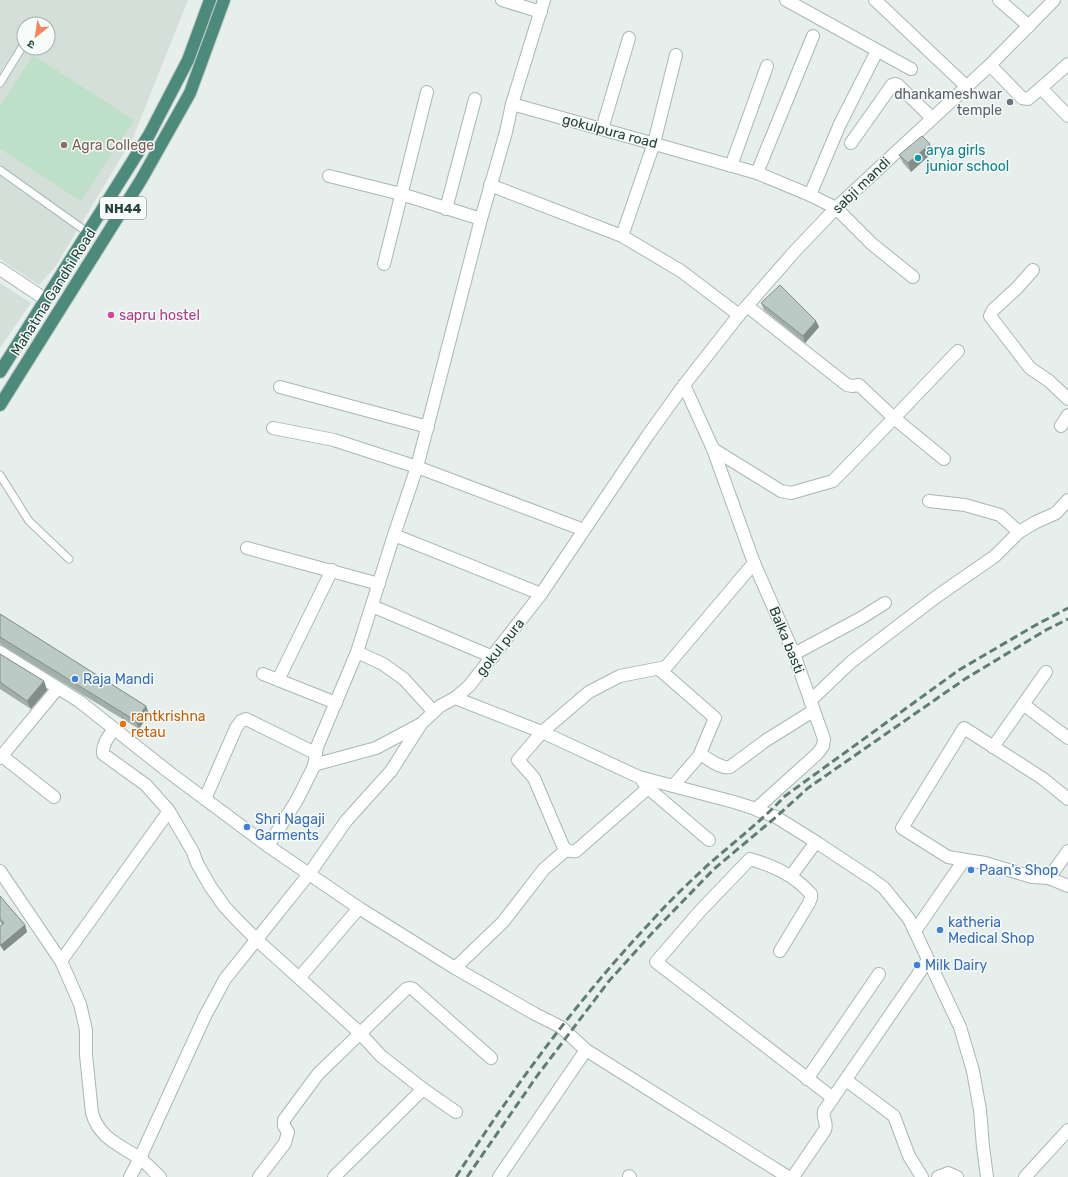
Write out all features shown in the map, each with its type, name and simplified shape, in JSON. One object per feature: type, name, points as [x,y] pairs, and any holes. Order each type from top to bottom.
[{"type":"highway","name":"Mahatma Gandhi Road","points":[[0,372],[149,135],[188,60],[210,0]]},
{"type":"highway","name":"Mahatma Gandhi Road","points":[[0,405],[141,180],[190,93],[224,0]]},
{"type":"street","points":[[268,846],[297,800],[314,766],[315,753],[320,738],[357,652],[417,467],[490,185],[506,132],[512,104],[542,6],[502,0]]},
{"type":"street","points":[[875,0],[966,86]]},
{"type":"street","points":[[999,0],[1029,26]]},
{"type":"street","points":[[788,1],[911,69]]},
{"type":"street","name":"sabji mandi","points":[[684,385],[743,310],[795,251],[836,208],[990,65],[1052,1]]},
{"type":"street","points":[[757,173],[813,36]]},
{"type":"street","points":[[602,129],[629,38]]},
{"type":"street","points":[[810,195],[840,124],[877,50]]},
{"type":"street","points":[[622,236],[654,143],[676,55]]},
{"type":"street","points":[[990,65],[1025,99],[1028,99],[1068,64]]},
{"type":"street","points":[[731,166],[767,66]]},
{"type":"street","points":[[851,143],[892,85],[895,84],[898,85],[932,118]]},
{"type":"street","points":[[1041,88],[1068,116]]},
{"type":"street","points":[[384,264],[427,92]]},
{"type":"street","points":[[446,209],[475,99]]},
{"type":"street","name":"gokulpura road","points":[[512,104],[757,173],[810,195],[836,208],[872,244],[913,277]]},
{"type":"street","points":[[330,176],[401,194],[481,219]]},
{"type":"street","points":[[490,185],[622,236],[681,271],[743,310],[847,385],[859,385],[894,418],[944,459]]},
{"type":"street","points":[[0,269],[45,299]]},
{"type":"street","points":[[1033,270],[1021,284],[993,310],[990,316],[1030,368],[1049,381],[1068,399]]},
{"type":"street","points":[[713,449],[781,491],[791,493],[834,482],[958,351]]},
{"type":"street","name":"Balka basti","points":[[684,385],[713,449],[754,563],[794,654],[824,739],[824,743],[820,750],[756,809]]},
{"type":"street","name":"gokul pura","points":[[314,766],[320,763],[376,748],[421,724],[433,711],[455,698],[469,686],[541,594],[648,435],[684,385]]},
{"type":"street","points":[[280,387],[428,427]]},
{"type":"street","points":[[1061,426],[1068,415]]},
{"type":"street","points":[[273,428],[334,440],[417,467],[584,530]]},
{"type":"street","points":[[700,754],[722,767],[730,767],[812,706],[851,662],[936,597],[995,556],[1019,532],[1036,522],[1053,515],[1068,500]]},
{"type":"street","points":[[930,501],[966,505],[1000,516],[1019,532]]},
{"type":"street","points":[[394,535],[541,594]]},
{"type":"street","points":[[247,548],[379,584]]},
{"type":"street","points":[[648,788],[576,851],[571,852],[566,850],[534,778],[518,760],[542,732],[589,692],[611,679],[659,669],[669,664],[754,563]]},
{"type":"street","points":[[278,680],[332,570]]},
{"type":"street","points":[[794,654],[861,618],[885,603]]},
{"type":"street","points":[[372,606],[493,657]]},
{"type":"street","points":[[0,652],[79,700],[114,729],[268,846],[360,908],[455,968],[535,1014],[561,1027],[586,1050],[788,1177]]},
{"type":"street","points":[[357,652],[383,664],[404,680],[433,711]]},
{"type":"street","points":[[659,669],[716,718],[700,754],[673,786]]},
{"type":"street","points":[[993,747],[1046,672]]},
{"type":"street","points":[[263,674],[336,703]]},
{"type":"street","points":[[54,797],[1,757],[58,688]]},
{"type":"street","points":[[455,698],[542,732],[639,777],[734,802],[776,817],[856,868],[884,888],[909,919],[960,1027],[970,1063],[980,1110],[987,1177]]},
{"type":"street","points":[[1024,705],[1068,738]]},
{"type":"street","points":[[205,799],[236,728],[246,719],[315,753]]},
{"type":"street","points":[[130,1177],[215,997],[225,979],[309,874],[346,821],[391,771],[421,724]]},
{"type":"street","points":[[1068,798],[1042,778],[964,728],[902,828],[948,857],[985,863],[1032,876],[1049,878],[1068,886]]},
{"type":"street","points":[[114,729],[104,744],[102,749],[103,754],[146,785],[170,811],[210,886],[224,906],[256,940],[300,977],[360,1033],[381,1056],[423,1089],[456,1112]]},
{"type":"street","points":[[639,777],[648,788],[709,840]]},
{"type":"street","points":[[61,961],[170,811]]},
{"type":"street","points":[[791,876],[816,842]]},
{"type":"street","points":[[455,968],[502,922],[544,869],[566,850]]},
{"type":"street","points":[[1049,878],[1068,851]]},
{"type":"street","points":[[780,951],[811,898],[811,894],[791,876],[772,866],[750,859],[701,910],[656,962],[833,1098]]},
{"type":"street","points":[[915,931],[964,860]]},
{"type":"street","points":[[0,871],[61,961],[80,1004],[86,1030],[90,1091],[94,1123],[104,1135],[140,1158],[160,1177]]},
{"type":"street","points":[[300,977],[360,908]]},
{"type":"street","points":[[792,1177],[825,1130],[826,1126],[823,1113],[928,960]]},
{"type":"street","points":[[807,1079],[879,974]]},
{"type":"street","points":[[259,1177],[285,1143],[288,1132],[284,1126],[284,1120],[318,1074],[406,989],[413,989],[491,1058]]},
{"type":"street","points":[[499,1177],[586,1050]]},
{"type":"street","points":[[846,1080],[894,1116],[909,1156],[922,1177]]},
{"type":"street","points":[[334,1177],[423,1089]]},
{"type":"street","points":[[1025,1177],[1068,1130]]},
{"type":"street","points":[[938,1177],[948,1173],[957,1177]]},
{"type":"lane","points":[[0,83],[17,56]]},
{"type":"lane","points":[[0,170],[87,232]]},
{"type":"lane","points":[[0,475],[29,522],[69,559]]},
{"type":"shaded area","name":"Agra College","points":[[0,0],[188,0],[133,138],[55,267],[39,285],[0,259]]},
{"type":"shaded area","points":[[0,283],[31,303],[0,348]]},
{"type":"green space","points":[[32,56],[35,56],[134,120],[81,201],[0,149],[0,106]]},
{"type":"building","points":[[922,136],[930,144],[908,163],[899,155]]},
{"type":"building","points":[[780,285],[816,321],[803,336],[761,303]]},
{"type":"building","name":"Raja Mandi","points":[[0,614],[146,706],[136,721],[0,637]]},
{"type":"building","name":"Raja Mandi","points":[[0,654],[44,681],[27,701],[0,682]]},
{"type":"building","points":[[0,896],[25,925],[1,945],[0,926],[4,923],[0,919]]},
{"type":"railway","points":[[456,1177],[546,1046],[621,954],[677,894],[706,867],[785,796],[959,670],[1068,608]]},
{"type":"railway","points":[[467,1177],[537,1076],[609,981],[654,931],[714,869],[808,788],[965,679],[1046,630],[1068,619]]},
{"type":"place","name":"dhankameshwar temple","points":[[1010,102]]},
{"type":"place","name":"Agra College","points":[[64,145]]},
{"type":"place","name":"arya girls junior school","points":[[918,158]]},
{"type":"place","name":"sapru hostel","points":[[111,315]]},
{"type":"place","name":"Raja Mandi","points":[[75,679]]},
{"type":"place","name":"rantkrishna retau","points":[[123,724]]},
{"type":"place","name":"Shri Nagaji Garments","points":[[247,827]]},
{"type":"place","name":"Paan's Shop","points":[[971,870]]},
{"type":"place","name":"katheria Medical Shop","points":[[940,930]]},
{"type":"place","name":"Milk Dairy","points":[[917,965]]}]
